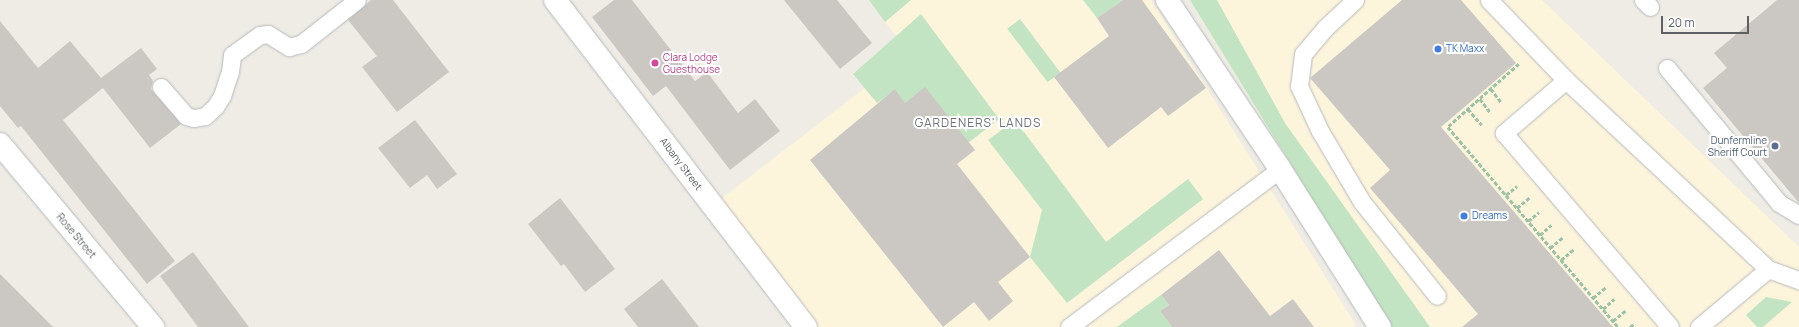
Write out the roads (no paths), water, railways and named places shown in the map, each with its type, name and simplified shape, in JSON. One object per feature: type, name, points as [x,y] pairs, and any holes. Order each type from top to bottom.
[{"type":"street","name":"Albany Street","points":[[555,0],[806,327]]},
{"type":"street","points":[[1167,0],[1280,169],[1380,327]]},
{"type":"street","name":"Rose Street","points":[[0,144],[153,327]]},
{"type":"lane","points":[[161,87],[186,116],[194,118],[205,116],[222,96],[230,72],[232,55],[260,35],[268,34],[289,47],[301,44],[357,0]]},
{"type":"lane","points":[[1355,0],[1325,28],[1303,54],[1298,86],[1320,131],[1362,202],[1437,296]]},
{"type":"lane","points":[[1489,0],[1566,80],[1768,269],[1799,280]]},
{"type":"lane","points":[[1667,68],[1780,203],[1799,215]]},
{"type":"lane","points":[[1566,80],[1504,133],[1670,327]]},
{"type":"lane","points":[[1069,327],[1280,169]]},
{"type":"lane","points":[[1699,327],[1768,269]]},
{"type":"place","name":"TK Maxx","points":[[1438,49]]},
{"type":"place","name":"Clara Lodge Guesthouse","points":[[655,63]]},
{"type":"place","name":"Dunfermline Sheriff Court","points":[[1775,146]]},
{"type":"place","name":"Dreams","points":[[1464,216]]},
{"type":"district","name":"GARDENERS' LANDS","points":[[978,123]]}]
